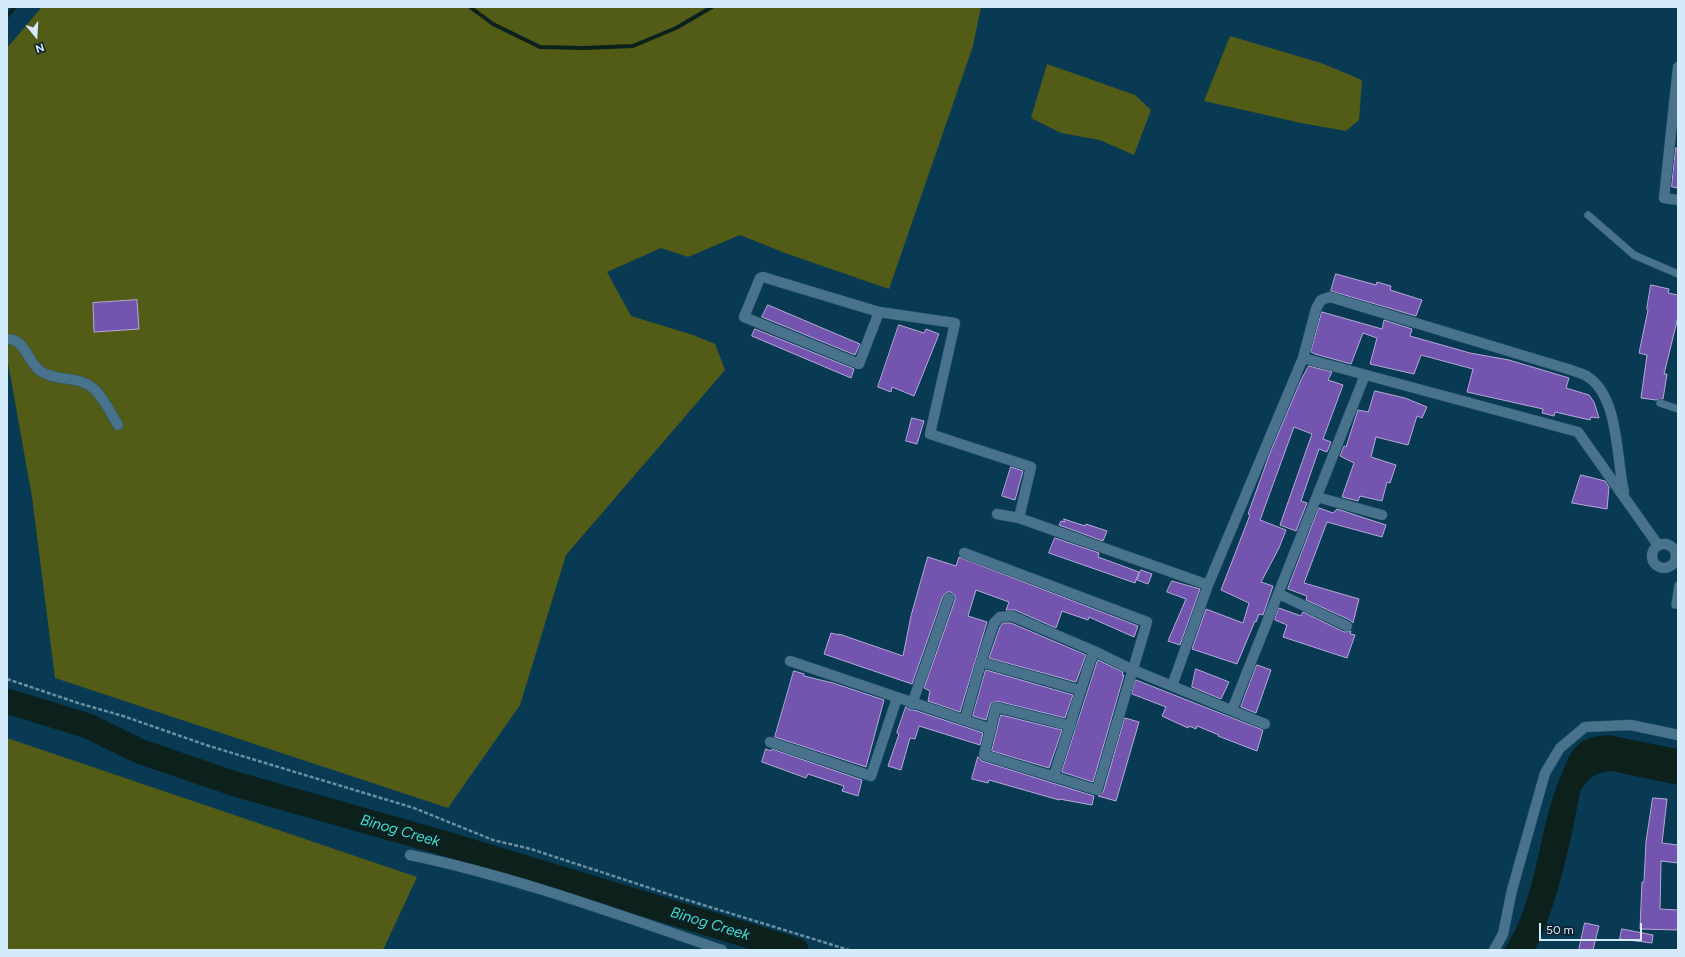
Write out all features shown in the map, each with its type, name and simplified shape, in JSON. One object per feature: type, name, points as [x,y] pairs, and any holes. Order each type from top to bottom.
[{"type":"street","points":[[1678,67],[1664,198],[1678,200]]},
{"type":"street","points":[[879,312],[859,364],[744,318],[760,278],[763,277],[879,312],[955,323],[930,434],[1031,467],[1019,518]]},
{"type":"street","points":[[1172,686],[1208,585],[1304,358],[1316,309],[1321,300],[1330,297],[1571,370],[1588,377],[1601,391],[1611,411],[1619,468],[1625,497]]},
{"type":"street","points":[[7,339],[11,338],[20,344],[38,369],[53,377],[82,381],[96,391],[118,425]]},
{"type":"street","points":[[1304,358],[1578,432],[1658,545]]},
{"type":"street","points":[[1232,710],[1365,375]]},
{"type":"street","points":[[1317,497],[1382,515]]},
{"type":"street","points":[[997,514],[1019,518],[1208,585]]},
{"type":"street","points":[[1666,544],[1672,547],[1677,559],[1668,567],[1664,568],[1657,565],[1652,555],[1658,545],[1666,544]]},
{"type":"street","points":[[964,553],[1147,622],[1097,790],[1054,775],[984,755],[996,707],[1071,726]]},
{"type":"street","points":[[1279,594],[1347,626]]},
{"type":"street","points":[[912,704],[949,598]]},
{"type":"street","points":[[966,719],[980,662],[994,623],[1000,616],[1012,616],[1094,650],[1133,670],[1265,724]]},
{"type":"street","points":[[1054,775],[1071,726],[1080,690],[1094,650]]},
{"type":"street","points":[[790,661],[912,704],[966,719],[991,729]]},
{"type":"street","points":[[980,662],[1080,690]]},
{"type":"street","points":[[770,742],[871,776],[897,698]]},
{"type":"street","points":[[1494,950],[1503,934],[1512,890],[1545,772],[1560,748],[1585,727],[1631,725],[1678,735]]},
{"type":"street","points":[[410,855],[463,866],[722,950]]},
{"type":"lane","points":[[1588,215],[1634,255],[1678,274]]},
{"type":"lane","points":[[1660,403],[1678,409]]},
{"type":"lane","points":[[1678,585],[1675,605],[1678,605]]},
{"type":"path","points":[[7,679],[78,703],[123,716],[216,748],[414,808],[493,840],[530,849],[671,895],[849,950]]},
{"type":"green space","points":[[42,7],[981,7],[973,46],[889,289],[785,253],[740,235],[688,257],[661,248],[607,272],[631,316],[693,335],[715,344],[725,370],[566,555],[520,705],[448,808],[55,678],[32,497],[7,357],[7,48]]},
{"type":"green space","points":[[1230,36],[1321,63],[1362,80],[1359,120],[1346,131],[1301,123],[1204,101]]},
{"type":"green space","points":[[1047,64],[1135,95],[1151,110],[1134,155],[1100,140],[1061,133],[1031,118]]},
{"type":"green space","points":[[7,738],[417,877],[383,950],[7,950]]},
{"type":"shaded area","points":[[1608,735],[1678,749],[1678,785],[1611,771],[1600,773],[1592,777],[1580,792],[1568,852],[1557,894],[1543,933],[1535,950],[1504,950],[1524,909],[1531,887],[1552,799],[1569,757],[1580,743],[1587,739]]},
{"type":"building","points":[[1676,148],[1678,148],[1678,188],[1672,187]]},
{"type":"building","points":[[1336,274],[1376,285],[1377,282],[1391,286],[1390,290],[1422,300],[1416,316],[1331,291]]},
{"type":"building","points":[[1651,285],[1669,289],[1668,293],[1678,295],[1678,317],[1664,374],[1667,374],[1663,399],[1656,400],[1641,398],[1647,355],[1639,353],[1648,310]]},
{"type":"building","points":[[137,300],[139,329],[94,332],[93,303]]},
{"type":"building","points":[[768,305],[860,344],[855,355],[762,317]]},
{"type":"building","points":[[1322,312],[1382,329],[1384,320],[1412,329],[1410,336],[1470,353],[1509,360],[1569,378],[1566,388],[1589,395],[1594,402],[1599,418],[1591,417],[1590,420],[1555,412],[1554,416],[1542,413],[1543,409],[1467,392],[1473,369],[1421,355],[1414,374],[1370,364],[1377,338],[1363,333],[1351,364],[1315,354],[1311,352]]},
{"type":"building","points":[[899,325],[924,333],[926,329],[939,334],[914,396],[892,387],[891,392],[878,387]]},
{"type":"building","points":[[755,329],[854,369],[851,378],[752,336]]},
{"type":"building","points":[[1309,366],[1332,372],[1328,380],[1343,385],[1323,439],[1331,442],[1327,452],[1319,449],[1301,501],[1307,503],[1296,531],[1280,525],[1312,434],[1294,427],[1260,520],[1286,530],[1279,548],[1261,582],[1273,586],[1263,615],[1259,614],[1256,622],[1255,621],[1237,664],[1192,649],[1206,609],[1243,623],[1249,603],[1221,590],[1250,515],[1248,514],[1270,453],[1301,380]]},
{"type":"building","points":[[1375,391],[1405,398],[1427,407],[1422,418],[1417,416],[1408,445],[1376,437],[1371,457],[1396,465],[1390,483],[1387,482],[1382,501],[1360,496],[1358,501],[1342,497],[1354,463],[1340,456],[1344,446],[1346,447],[1358,410],[1368,412]]},
{"type":"building","points":[[912,418],[924,421],[917,444],[906,441]]},
{"type":"building","points":[[1011,467],[1023,471],[1015,500],[1002,496]]},
{"type":"building","points":[[1581,475],[1605,481],[1609,487],[1607,509],[1572,503]]},
{"type":"building","points":[[1319,508],[1333,513],[1337,509],[1386,525],[1382,537],[1327,522],[1304,583],[1359,599],[1353,623],[1350,620],[1306,600],[1307,596],[1288,589]]},
{"type":"building","points":[[1064,519],[1107,531],[1103,541],[1059,525],[1061,521],[1064,522]]},
{"type":"building","points":[[1055,538],[1099,553],[1098,557],[1139,572],[1135,583],[1049,553]]},
{"type":"building","points":[[928,557],[956,566],[959,557],[1138,626],[1134,637],[1089,617],[1088,620],[1062,611],[1056,628],[1015,610],[1006,610],[1009,602],[976,590],[968,616],[987,622],[960,712],[928,701],[930,691],[924,688],[955,600],[955,596],[951,592],[947,592],[943,596],[912,684],[824,654],[831,633],[839,634],[903,656],[911,616]]},
{"type":"building","points":[[1141,570],[1152,574],[1148,584],[1137,580]]},
{"type":"building","points":[[1172,581],[1200,589],[1180,645],[1168,641],[1186,599],[1167,592]]},
{"type":"building","points":[[1279,608],[1301,616],[1303,612],[1344,632],[1351,631],[1350,634],[1355,635],[1347,658],[1283,637],[1287,625],[1275,620]]},
{"type":"building","points":[[1003,623],[1011,623],[1086,655],[1076,682],[989,658],[1000,627]]},
{"type":"building","points":[[1098,660],[1123,672],[1122,675],[1124,675],[1093,782],[1062,772]]},
{"type":"building","points":[[1257,665],[1271,670],[1256,713],[1241,707]]},
{"type":"building","points":[[1196,669],[1229,682],[1221,699],[1192,687]]},
{"type":"building","points":[[986,670],[1073,695],[1065,718],[997,701],[991,703],[986,720],[973,716]]},
{"type":"building","points":[[794,671],[804,674],[804,676],[833,683],[884,700],[866,767],[775,737]]},
{"type":"building","points":[[1136,680],[1263,730],[1257,751],[1197,726],[1196,729],[1189,726],[1188,728],[1162,716],[1166,707],[1132,694]]},
{"type":"building","points":[[906,707],[910,710],[914,710],[983,733],[980,745],[919,726],[915,739],[910,738],[901,770],[888,766]]},
{"type":"building","points":[[1001,715],[1062,730],[1049,768],[992,751]]},
{"type":"building","points":[[1125,718],[1139,722],[1116,801],[1098,796],[1103,792]]},
{"type":"building","points":[[766,749],[771,751],[772,749],[862,780],[858,796],[842,791],[844,786],[808,774],[806,778],[762,762]]},
{"type":"building","points":[[978,757],[982,761],[1094,796],[1092,805],[1059,800],[989,780],[988,783],[972,779]]},
{"type":"building","points":[[1653,798],[1667,799],[1662,843],[1678,845],[1678,863],[1661,861],[1660,909],[1678,910],[1678,930],[1640,929],[1642,882],[1644,882],[1646,842]]},
{"type":"building","points":[[1585,923],[1599,926],[1593,950],[1579,950]]},
{"type":"building","points":[[1622,929],[1653,935],[1652,943],[1620,939]]},
{"type":"waterway","points":[[7,16],[15,7]]},
{"type":"waterway","points":[[470,7],[493,24],[540,47],[584,48],[633,46],[676,28],[712,7]]},
{"type":"waterway","name":"Binog Creek","points":[[7,701],[88,726],[139,751],[235,784],[440,842],[796,950]]}]
